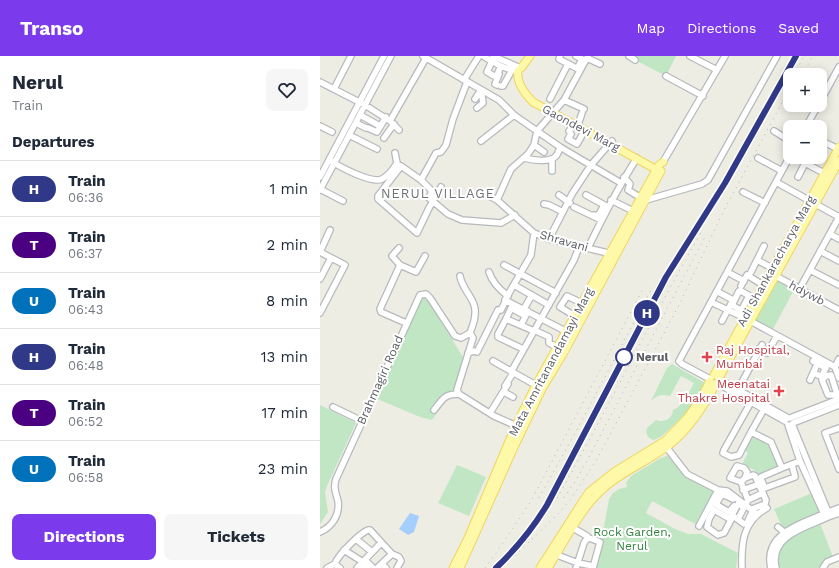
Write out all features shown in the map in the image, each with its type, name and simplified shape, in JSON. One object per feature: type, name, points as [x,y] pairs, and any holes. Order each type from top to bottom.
[{"type":"main road","points":[[518,69],[525,56]]},
{"type":"main road","points":[[518,69],[530,56]]},
{"type":"main road","name":"Gaondevi Marg","points":[[518,69],[522,81],[532,96],[540,103],[660,167]]},
{"type":"main road","name":"Gaondevi Marg","points":[[576,123],[585,130],[611,142],[637,158],[660,167]]},
{"type":"main road","name":"Adi Shankaracharya Marg","points":[[834,168],[838,148]]},
{"type":"main road","name":"Adi Shankaracharya Marg","points":[[548,568],[586,508],[604,487],[664,445],[700,400],[714,379],[746,316],[812,202],[839,161]]},
{"type":"main road","name":"Mata Amritanandamayi Marg","points":[[539,387],[573,335],[613,255],[660,167]]},
{"type":"main road","name":"Adi Shankaracharya Marg","points":[[812,202],[824,173],[834,168]]},
{"type":"main road","name":"Mata Amritanandamayi Marg","points":[[453,568],[566,331],[613,255],[633,212],[643,199]]},
{"type":"main road","name":"Adi Shankaracharya Marg","points":[[746,316],[752,298],[772,272]]},
{"type":"main road","name":"Mata Amritanandamayi Marg","points":[[460,568],[519,427]]},
{"type":"main road","name":"Adi Shankaracharya Marg","points":[[540,568],[589,492],[614,472],[664,445]]},
{"type":"street","points":[[334,89],[351,56]]},
{"type":"street","points":[[320,177],[356,123],[363,103],[384,56]]},
{"type":"street","points":[[343,201],[320,189],[331,162],[363,103],[391,56]]},
{"type":"street","points":[[421,180],[436,153],[441,152],[446,145],[466,81],[479,56]]},
{"type":"street","points":[[483,56],[518,69]]},
{"type":"street","points":[[560,56],[559,59],[579,70]]},
{"type":"street","points":[[576,56],[582,60],[579,70]]},
{"type":"street","points":[[690,56],[717,70]]},
{"type":"street","name":"Mata Amritanandamayi Marg","points":[[660,167],[724,56]]},
{"type":"street","points":[[625,177],[630,184],[628,190],[643,199],[702,184],[708,180],[777,56]]},
{"type":"street","points":[[384,138],[390,121],[424,57],[499,100],[514,115],[560,147],[621,183]]},
{"type":"street","points":[[497,200],[511,169],[528,154],[534,145],[537,131],[564,100],[587,57],[600,64]]},
{"type":"street","points":[[493,59],[502,66],[518,69]]},
{"type":"street","points":[[493,59],[487,72],[496,77],[502,66]]},
{"type":"street","points":[[550,99],[568,64]]},
{"type":"street","points":[[502,66],[495,82],[499,86],[504,86],[518,69]]},
{"type":"street","points":[[827,89],[839,67]]},
{"type":"street","points":[[666,76],[702,96]]},
{"type":"street","points":[[320,82],[363,103],[390,121],[399,130]]},
{"type":"street","points":[[475,99],[481,90]]},
{"type":"street","points":[[477,108],[483,103],[481,90]]},
{"type":"street","points":[[564,100],[583,111],[569,132],[571,134],[568,139],[578,144],[585,130]]},
{"type":"street","points":[[360,115],[380,126]]},
{"type":"street","points":[[481,141],[514,115]]},
{"type":"street","points":[[356,123],[376,132],[380,126],[390,121]]},
{"type":"street","points":[[320,126],[332,132]]},
{"type":"street","points":[[774,131],[783,137]]},
{"type":"street","points":[[349,135],[376,149]]},
{"type":"street","points":[[549,239],[563,212],[571,204],[591,165],[611,142]]},
{"type":"street","points":[[827,143],[838,148]]},
{"type":"street","points":[[534,145],[544,152]]},
{"type":"street","points":[[524,158],[538,161],[552,159],[555,157],[560,147]]},
{"type":"street","points":[[331,162],[364,177],[380,180],[391,171],[397,163],[395,154]]},
{"type":"street","points":[[612,201],[621,183],[637,158]]},
{"type":"street","points":[[552,159],[552,171]]},
{"type":"street","points":[[759,159],[781,172]]},
{"type":"street","points":[[786,164],[679,361],[789,421],[827,514]]},
{"type":"street","points":[[798,177],[804,164]]},
{"type":"street","points":[[812,164],[824,173]]},
{"type":"street","points":[[441,188],[433,202],[429,208],[417,234],[378,199],[378,196],[401,166],[421,180],[432,191],[429,198],[433,202],[448,214],[462,220],[501,223],[515,215]]},
{"type":"street","points":[[588,248],[598,218],[605,207],[612,201],[625,177]]},
{"type":"street","points":[[776,182],[839,217],[837,226],[830,234],[800,288]]},
{"type":"street","points":[[743,192],[765,203]]},
{"type":"street","name":"Shravani","points":[[483,193],[497,200],[534,233],[549,239],[613,255]]},
{"type":"street","points":[[559,195],[571,204],[598,218]]},
{"type":"street","points":[[586,195],[605,207]]},
{"type":"street","points":[[612,201],[633,212]]},
{"type":"street","points":[[544,204],[563,212]]},
{"type":"street","points":[[320,313],[321,306],[345,265],[320,252],[330,230]]},
{"type":"street","points":[[468,353],[474,351],[477,352],[499,310],[514,286],[531,255],[534,233]]},
{"type":"street","points":[[830,234],[839,239]]},
{"type":"street","points":[[731,274],[743,284],[764,246]]},
{"type":"street","points":[[498,397],[523,349],[536,330],[548,305],[574,260],[579,247]]},
{"type":"street","points":[[399,248],[392,256],[400,265],[416,272],[425,256]]},
{"type":"street","points":[[820,251],[839,260]]},
{"type":"street","points":[[320,279],[331,258]]},
{"type":"street","name":"hdywb","points":[[757,260],[772,272],[839,310]]},
{"type":"street","points":[[400,265],[380,309],[381,312],[406,323]]},
{"type":"street","points":[[504,265],[556,293]]},
{"type":"street","points":[[810,270],[839,285]]},
{"type":"street","points":[[489,272],[500,290],[507,298],[511,307],[498,337],[523,349]]},
{"type":"street","points":[[750,272],[763,285]]},
{"type":"street","points":[[459,394],[457,390],[473,338],[470,333],[475,314],[475,306],[461,282],[460,276]]},
{"type":"street","points":[[514,286],[548,305]]},
{"type":"street","points":[[752,298],[739,291],[732,304],[746,316],[826,368],[820,376],[814,373]]},
{"type":"street","points":[[720,293],[733,300],[722,321]]},
{"type":"street","name":"Brahmagiri Road","points":[[320,532],[331,526],[336,515],[338,504],[335,484],[406,323],[420,295],[426,294],[430,298],[455,336],[461,338],[470,333]]},
{"type":"street","points":[[531,296],[539,302]]},
{"type":"street","points":[[521,325],[531,296]]},
{"type":"street","points":[[575,316],[560,308],[567,296],[582,303]]},
{"type":"street","points":[[715,304],[746,316]]},
{"type":"street","points":[[511,307],[526,311],[573,335]]},
{"type":"street","points":[[506,319],[536,330],[549,337],[549,343],[558,347]]},
{"type":"street","points":[[741,384],[761,347],[767,353],[777,336]]},
{"type":"street","points":[[839,359],[835,367],[839,378]]},
{"type":"street","points":[[493,361],[539,387]]},
{"type":"street","points":[[817,361],[835,367]]},
{"type":"street","points":[[810,380],[814,373],[817,361]]},
{"type":"street","points":[[714,379],[751,402],[789,421],[839,405]]},
{"type":"street","points":[[490,413],[506,389],[514,396]]},
{"type":"street","points":[[434,410],[449,394],[459,394],[490,413],[519,427]]},
{"type":"street","points":[[789,421],[839,399]]},
{"type":"street","points":[[751,402],[724,450],[724,453],[731,457],[739,455],[764,409]]},
{"type":"street","points":[[333,408],[362,421]]},
{"type":"street","points":[[789,421],[800,462],[827,514]]},
{"type":"street","points":[[839,428],[825,433],[839,469]]},
{"type":"street","points":[[751,432],[771,442],[782,468]]},
{"type":"street","points":[[664,445],[687,474],[718,490],[727,491],[754,511]]},
{"type":"street","points":[[792,464],[795,477],[765,488],[761,477],[792,464],[800,462]]},
{"type":"street","points":[[746,504],[743,490],[743,480],[754,475],[759,484],[763,493],[766,500],[765,504],[754,511],[746,524],[739,521],[738,519],[746,504],[763,493]]},
{"type":"street","points":[[743,490],[759,484]]},
{"type":"street","points":[[713,506],[731,521],[724,533],[718,535],[708,529],[710,527],[709,520],[713,506],[718,490]]},
{"type":"street","points":[[699,526],[713,506],[722,494],[735,501],[730,512],[713,506]]},
{"type":"street","points":[[754,511],[767,508]]},
{"type":"street","points":[[776,568],[776,550],[782,540],[792,533],[839,508]]},
{"type":"street","points":[[742,568],[741,551],[743,541],[754,511]]},
{"type":"street","points":[[771,568],[770,556],[772,548],[784,532],[827,514],[839,513]]},
{"type":"street","points":[[778,527],[784,532]]},
{"type":"street","points":[[573,528],[587,536]]},
{"type":"street","points":[[327,568],[335,564],[336,560],[344,550],[356,539],[370,530],[392,554],[399,557],[401,560],[397,568]]},
{"type":"street","points":[[557,554],[577,566],[593,567],[600,542],[589,538],[586,540],[577,566]]},
{"type":"street","points":[[356,539],[372,552]]},
{"type":"street","points":[[362,564],[381,543]]},
{"type":"street","points":[[344,550],[362,564],[380,567],[392,554]]},
{"type":"street","points":[[823,568],[827,562],[839,557]]},
{"type":"street","points":[[335,564],[340,568]]},
{"type":"green space","points":[[637,56],[676,56],[666,76],[635,60]]},
{"type":"green space","points":[[776,280],[794,290],[773,329],[755,319]]},
{"type":"green space","points":[[421,297],[427,299],[463,357],[455,389],[432,420],[420,417],[375,398]]},
{"type":"green space","points":[[672,364],[705,383],[691,409],[662,436],[654,440],[650,439],[646,432],[647,428],[656,420],[668,420],[673,410],[677,408],[686,398],[694,383],[681,376],[670,396],[664,395],[655,397],[651,401],[667,368]]},
{"type":"green space","points":[[320,405],[356,423],[327,486],[325,493],[328,512],[320,524]]},
{"type":"green space","points":[[752,435],[771,445],[780,467],[759,476],[754,470],[742,464],[748,453],[744,450]]},
{"type":"green space","name":"Rock Garden, Nerul","points":[[669,455],[678,467],[716,491],[697,525],[652,501],[646,513],[675,529],[688,534],[701,534],[738,553],[736,568],[594,568],[601,543],[609,499],[613,493],[619,489],[627,487],[626,483],[631,476],[659,459]]},
{"type":"green space","points":[[457,465],[486,477],[469,516],[438,503]]},
{"type":"green space","points":[[812,493],[821,513],[783,529],[774,509]]},
{"type":"green space","points":[[820,523],[833,557],[820,568],[779,568],[778,558],[783,544],[796,534]]},
{"type":"water","points":[[410,513],[419,516],[414,532],[408,535],[399,529]]},
{"type":"railway","points":[[513,552],[547,505],[667,277],[725,183],[796,56]]},
{"type":"railway","points":[[798,68],[804,56]]},
{"type":"railway","points":[[806,68],[813,56]]},
{"type":"railway","points":[[502,568],[559,513],[571,499],[597,459],[679,305],[723,212],[783,101]]},
{"type":"railway","points":[[557,498],[703,229]]},
{"type":"railway","points":[[564,498],[590,455],[706,235]]},
{"type":"railway","points":[[485,568],[531,501],[644,287]]},
{"type":"railway","points":[[539,498],[651,290]]},
{"type":"train","name":"H","points":[[496,568],[513,552],[547,505],[666,277],[725,183],[796,56]]},
{"type":"place","name":"Nerul","points":[[624,357]]},
{"type":"place","name":"Raj Hospital, Mumbai","points":[[707,357]]},
{"type":"place","name":"Meenatai Thakre Hospital","points":[[779,391]]},
{"type":"district","name":"NERUL VILLAGE","points":[[438,193]]}]
